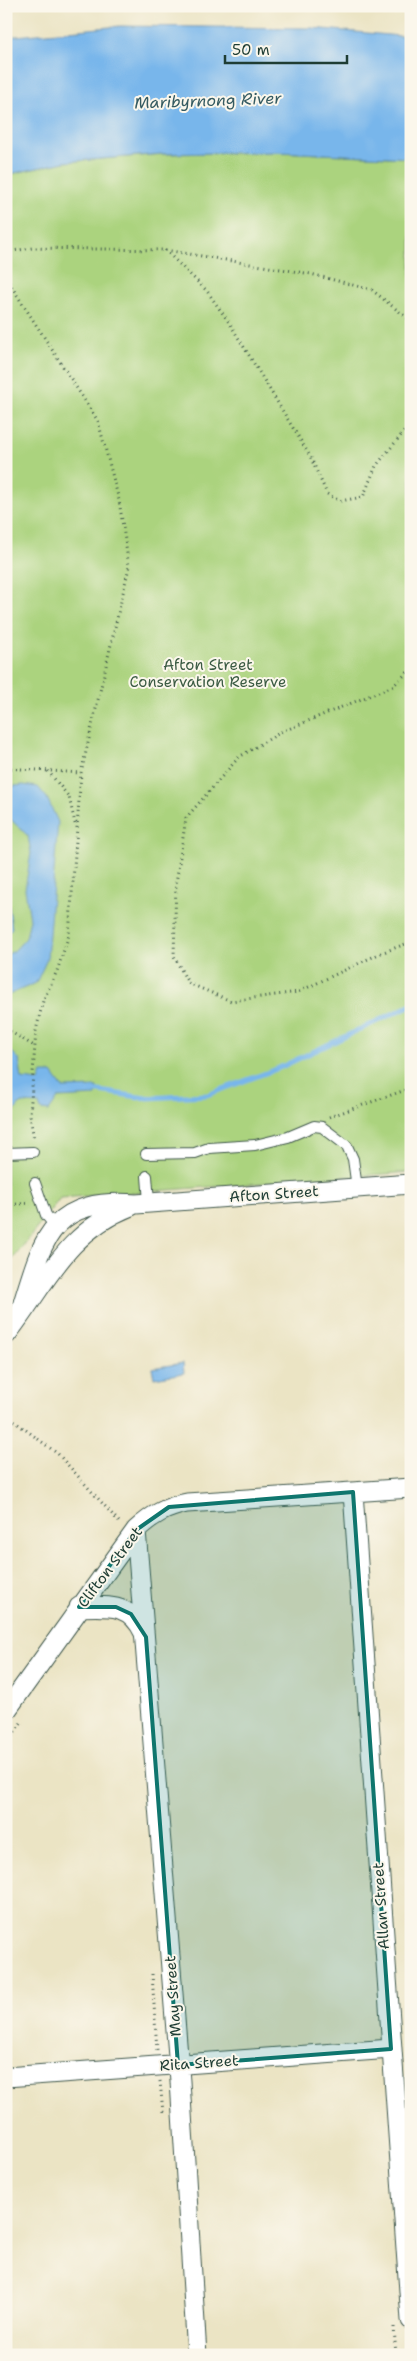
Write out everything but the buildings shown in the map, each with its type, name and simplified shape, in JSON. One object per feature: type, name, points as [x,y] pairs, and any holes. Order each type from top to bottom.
[{"type":"street","name":"Afton Street","points":[[143,1203],[411,1184]]},
{"type":"street","points":[[19,1316],[40,1253],[55,1226],[84,1207],[115,1202],[143,1203]]},
{"type":"street","points":[[6,1335],[46,1275],[86,1232],[114,1212],[143,1203]]},
{"type":"street","name":"Clifton Street","points":[[6,1711],[79,1607],[129,1527],[169,1506],[187,1503],[411,1488]]},
{"type":"street","name":"Allan Street","points":[[353,1492],[391,2049],[402,2322]]},
{"type":"street","name":"May Street","points":[[129,1527],[146,1636],[179,2073],[197,2355]]},
{"type":"street","points":[[79,1607],[116,1607],[131,1614],[146,1636]]},
{"type":"street","name":"Rita Street","points":[[6,2077],[157,2077],[391,2049]]},
{"type":"lane","points":[[146,1154],[196,1153],[209,1148],[255,1144],[288,1137],[314,1126],[328,1129],[347,1146],[353,1159],[357,1188]]},
{"type":"lane","points":[[6,1153],[33,1152]]},
{"type":"lane","points":[[143,1203],[147,1176]]},
{"type":"lane","points":[[35,1184],[46,1215],[55,1226]]},
{"type":"path","points":[[6,252],[32,248],[164,250],[311,274],[372,290],[411,321]]},
{"type":"path","points":[[164,250],[207,291],[230,324],[305,447],[327,494],[340,501],[363,497],[376,466],[411,423]]},
{"type":"path","points":[[6,278],[98,421],[119,500],[129,568],[82,773],[68,934],[57,971],[43,1001],[36,1031],[30,1115],[34,1130],[33,1152]]},
{"type":"path","points":[[411,669],[393,686],[281,732],[239,758],[186,818],[176,883],[174,956],[188,983],[231,1001],[298,992],[381,952],[411,942]]},
{"type":"path","points":[[6,768],[82,773]]},
{"type":"path","points":[[48,772],[69,797],[77,831]]},
{"type":"path","points":[[6,1029],[35,1046]]},
{"type":"path","points":[[314,1126],[330,1116],[411,1088]]},
{"type":"path","points":[[6,1415],[58,1454],[129,1527]]},
{"type":"path","points":[[6,1744],[23,1719]]},
{"type":"path","points":[[152,1971],[157,2077],[179,2073]]},
{"type":"path","points":[[396,2355],[402,2322]]},
{"type":"highlighted area","points":[[353,1492],[391,2049],[178,2065],[146,1637],[131,1614],[116,1607],[79,1607],[136,1530],[169,1507]]},
{"type":"green space","name":"Afton Street Conservation Reserve","points":[[277,152],[411,158],[411,1172],[60,1198],[6,1268],[6,175],[64,162],[163,154]]},
{"type":"water","name":"Maribyrnong River","points":[[120,26],[312,28],[411,37],[411,158],[277,152],[163,154],[64,162],[6,175],[6,37]]},
{"type":"water","points":[[23,785],[38,787],[47,798],[58,822],[47,959],[36,983],[6,996],[6,955],[14,951],[26,938],[30,919],[25,889],[31,853],[28,836],[6,815],[6,787]]},
{"type":"water","points":[[6,887],[12,928],[6,935]]},
{"type":"water","points":[[6,1046],[19,1059],[22,1079],[39,1081],[42,1073],[52,1073],[63,1088],[97,1087],[96,1096],[58,1098],[49,1111],[41,1110],[39,1104],[21,1103],[13,1113],[6,1111]]},
{"type":"water","points":[[183,1363],[184,1373],[154,1378],[152,1368]]},
{"type":"waterway","points":[[92,1090],[146,1098],[207,1095],[279,1068],[411,1005]]}]
